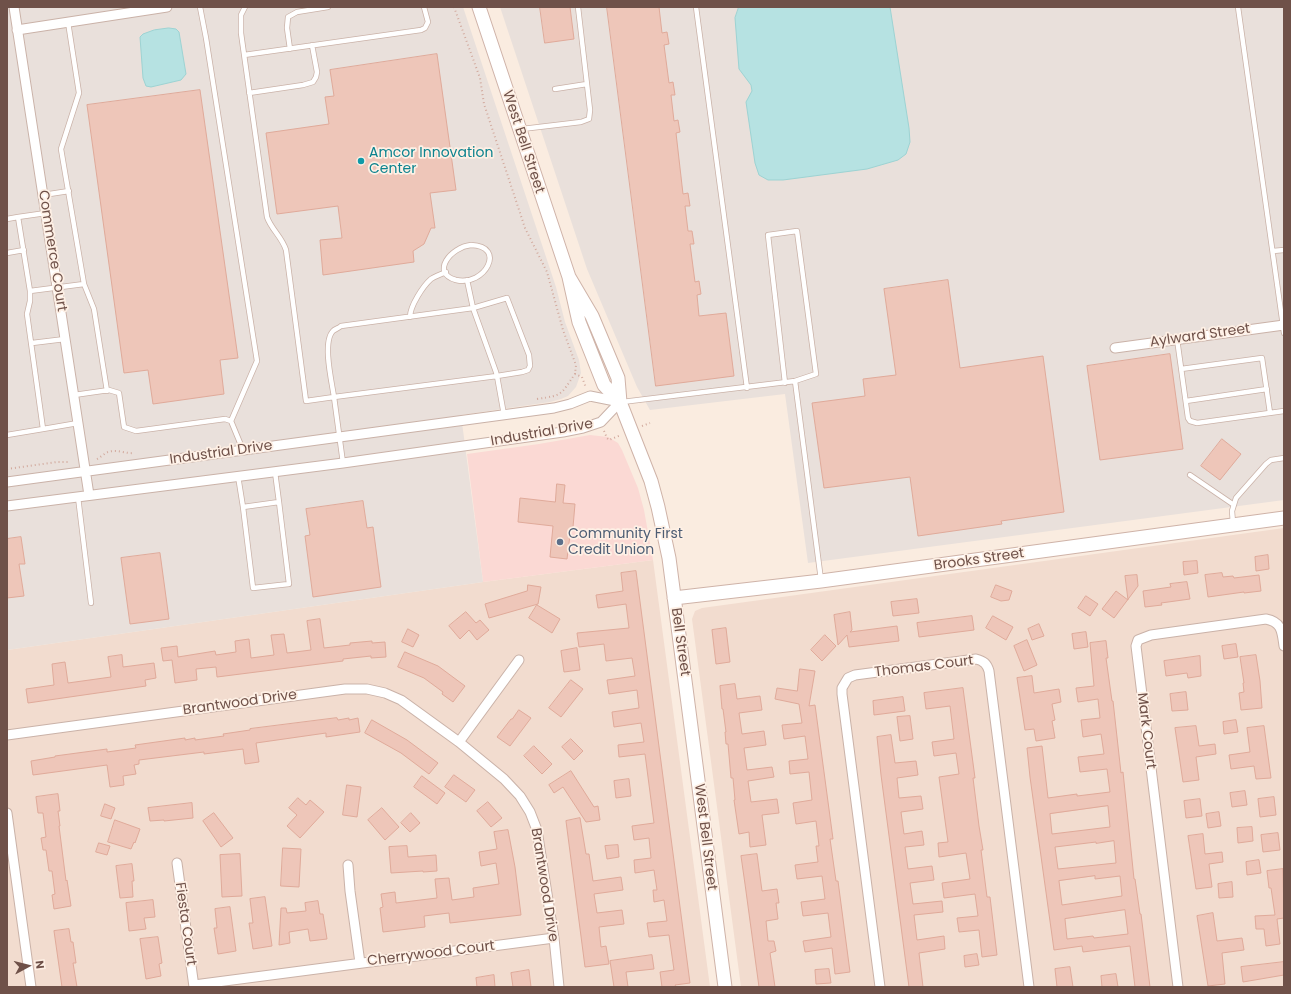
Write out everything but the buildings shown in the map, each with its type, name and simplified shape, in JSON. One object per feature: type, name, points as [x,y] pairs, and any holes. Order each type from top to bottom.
[{"type":"main road","name":"West Bell Street","points":[[479,7],[569,277],[579,322],[604,385],[620,402],[651,481],[657,501],[669,558],[674,598]]},
{"type":"main road","name":"Brooks Street","points":[[674,598],[821,581],[1284,518]]},
{"type":"main road","name":"Bell Street","points":[[674,598],[686,686]]},
{"type":"main road","name":"West Bell Street","points":[[686,686],[725,987]]},
{"type":"street","name":"Commerce Court","points":[[14,7],[74,395],[84,471],[89,495]]},
{"type":"street","points":[[18,30],[147,8],[167,7]]},
{"type":"street","name":"Aylward Street","points":[[1115,348],[1284,328]]},
{"type":"street","name":"Industrial Drive","points":[[7,482],[554,408],[570,404],[590,396],[620,402]]},
{"type":"street","name":"Industrial Drive","points":[[7,506],[533,437],[583,428],[601,422],[620,402]]},
{"type":"street","name":"Mark Court","points":[[1178,987],[1136,646],[1138,640],[1151,635],[1266,619],[1273,620],[1278,625],[1281,630],[1284,646]]},
{"type":"street","name":"Thomas Court","points":[[880,987],[842,688],[848,678],[855,675],[976,659],[982,660],[989,671],[1029,987]]},
{"type":"street","points":[[459,742],[519,660]]},
{"type":"street","name":"Brantwood Drive","points":[[7,735],[318,692],[367,688],[393,696],[459,742],[514,788],[530,812],[537,830],[560,987]]},
{"type":"street","points":[[7,813],[31,987]]},
{"type":"street","name":"Fiesta Court","points":[[177,863],[194,986],[360,963]]},
{"type":"street","name":"Cherrywood Court","points":[[348,865],[360,963],[554,938]]},
{"type":"lane","points":[[7,8],[14,7]]},
{"type":"lane","points":[[200,7],[256,361],[232,421],[243,450]]},
{"type":"lane","points":[[245,7],[241,15],[240,24],[267,216],[274,230],[284,242],[286,250],[306,401],[334,397],[497,376],[522,372],[528,370],[530,366],[529,355],[507,298],[473,308],[341,326],[332,332],[327,342],[329,366],[334,397],[340,437],[343,463]]},
{"type":"lane","points":[[290,48],[287,28],[288,17],[297,12],[328,7]]},
{"type":"lane","points":[[244,55],[421,30],[425,28],[428,22],[424,7]]},
{"type":"lane","points":[[519,130],[581,122],[589,119],[590,110],[578,7]]},
{"type":"lane","points":[[696,7],[747,388]]},
{"type":"lane","points":[[1238,7],[1284,328]]},
{"type":"lane","points":[[68,22],[79,93],[62,149],[84,284],[94,309],[107,391]]},
{"type":"lane","points":[[249,93],[303,85],[313,82],[317,72],[312,45]]},
{"type":"lane","points":[[555,89],[587,84]]},
{"type":"lane","points":[[43,195],[68,191]]},
{"type":"lane","points":[[7,219],[46,213]]},
{"type":"lane","points":[[18,217],[30,291],[30,301],[27,314],[43,429]]},
{"type":"lane","points":[[620,402],[785,383],[816,374],[797,231],[768,235],[785,383]]},
{"type":"lane","points":[[466,245],[480,246],[489,254],[489,264],[481,275],[467,280],[454,279],[450,277],[445,269],[446,262],[448,257],[457,249],[466,245]]},
{"type":"lane","points":[[7,253],[24,250]]},
{"type":"lane","points":[[1273,251],[1284,250]]},
{"type":"lane","points":[[410,317],[411,308],[425,285],[431,279],[446,272]]},
{"type":"lane","points":[[467,280],[473,308],[497,376],[504,415]]},
{"type":"lane","points":[[30,291],[84,284]]},
{"type":"lane","points":[[32,343],[65,338]]},
{"type":"lane","points":[[1177,340],[1188,418],[1190,421],[1197,423],[1284,411]]},
{"type":"lane","points":[[1181,369],[1262,358],[1270,413]]},
{"type":"lane","points":[[795,381],[821,581]]},
{"type":"lane","points":[[1186,402],[1267,389]]},
{"type":"lane","points":[[74,395],[107,391],[119,393],[124,427],[136,431],[225,419],[232,421]]},
{"type":"lane","points":[[7,435],[78,423]]},
{"type":"lane","points":[[1234,525],[1232,511],[1236,498],[1266,464],[1271,460],[1284,458]]},
{"type":"lane","points":[[238,476],[253,588],[289,584],[275,472]]},
{"type":"lane","points":[[1190,475],[1234,505]]},
{"type":"lane","points":[[78,496],[91,603]]},
{"type":"lane","points":[[243,507],[279,502]]},
{"type":"path","points":[[454,7],[480,78],[484,104],[525,228],[547,272],[563,330],[576,365],[575,374],[567,387],[560,394],[531,400]]},
{"type":"path","points":[[575,374],[582,377]]},
{"type":"path","points":[[7,469],[57,462],[83,461],[99,458],[108,452],[116,451],[127,454],[138,453]]},
{"type":"shaded area","points":[[7,7],[463,7],[556,287],[565,322],[579,360],[581,373],[576,387],[568,396],[561,399],[550,402],[461,415],[483,582],[7,650]]},
{"type":"shaded area","points":[[500,7],[1284,7],[1284,500],[808,563],[785,394],[650,410],[637,387],[587,269]]},
{"type":"shaded area","points":[[590,435],[608,437],[618,443],[622,450],[638,488],[644,510],[653,560],[483,582],[467,454]]},
{"type":"shaded area","points":[[1284,528],[1284,987],[741,987],[692,619],[695,611],[702,608]]},
{"type":"shaded area","points":[[653,560],[710,987],[7,987],[7,650],[483,582]]},
{"type":"water","points":[[739,7],[890,7],[909,128],[910,142],[906,154],[898,160],[867,169],[783,180],[768,180],[759,175],[755,163],[746,102],[752,91],[751,85],[739,69],[735,18]]},
{"type":"water","points":[[169,28],[176,29],[179,32],[186,74],[181,80],[151,87],[146,86],[143,78],[140,37],[143,34],[154,30]]},
{"type":"place","name":"Amcor Innovation Center","points":[[361,161]]},
{"type":"place","name":"Community First Credit Union","points":[[560,542]]}]
